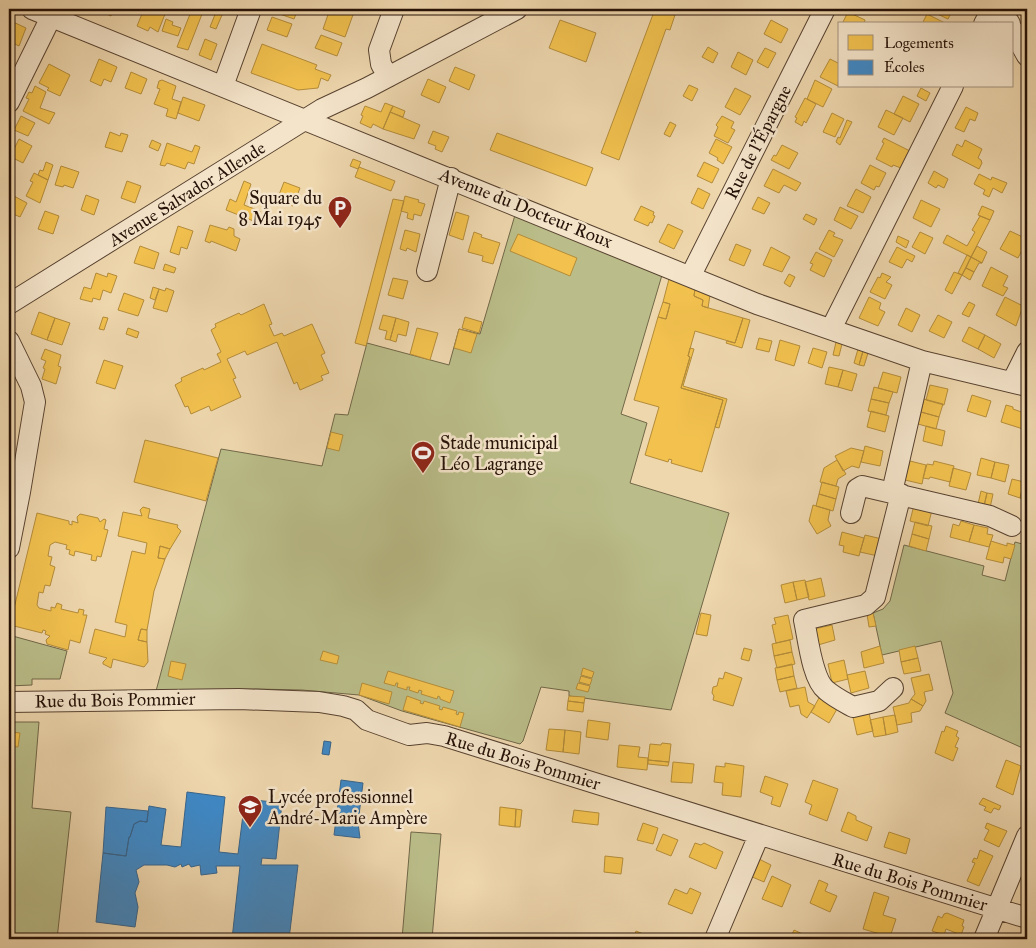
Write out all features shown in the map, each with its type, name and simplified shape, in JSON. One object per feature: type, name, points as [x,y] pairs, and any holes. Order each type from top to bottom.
[{"type":"street","name":"Avenue du Docteur Roux","points":[[32,9],[53,13],[305,120],[691,275],[758,304],[922,360],[1020,384]]},
{"type":"street","points":[[223,86],[251,9]]},
{"type":"street","points":[[388,77],[381,64],[379,50],[394,9]]},
{"type":"street","name":"Avenue Salvador Allende","points":[[9,304],[305,120],[338,101],[367,88],[517,9]]},
{"type":"street","name":"Rue de l'Épargne","points":[[691,275],[825,9]]},
{"type":"street","points":[[985,22],[992,9]]},
{"type":"street","points":[[1002,9],[1009,22]]},
{"type":"street","points":[[9,102],[53,13]]},
{"type":"street","points":[[1014,33],[1027,56]]},
{"type":"street","name":"Avenue Salvador Allende","points":[[334,131],[345,110],[367,88]]},
{"type":"street","points":[[831,329],[952,88]]},
{"type":"street","points":[[427,272],[451,178]]},
{"type":"street","points":[[9,340],[30,386],[35,402],[9,548]]},
{"type":"street","points":[[1020,384],[1027,352]]},
{"type":"street","points":[[893,688],[879,701],[853,707],[825,690],[819,682],[816,672],[804,620],[866,605],[875,597],[922,360]]},
{"type":"street","points":[[851,513],[857,489],[862,486],[990,516],[1012,526]]},
{"type":"street","name":"Rue du Bois Pommier","points":[[9,702],[239,699],[319,702],[343,706],[356,710],[368,720],[409,735],[427,733],[444,736],[1027,918]]},
{"type":"street","points":[[715,939],[759,835]]},
{"type":"street","points":[[984,939],[1027,836]]},
{"type":"green space","name":"Stade municipal Léo Lagrange","points":[[515,215],[662,275],[621,414],[647,423],[630,483],[729,513],[671,710],[569,696],[569,691],[541,687],[523,741],[520,744],[402,711],[359,695],[302,690],[256,689],[156,691],[221,449],[322,466],[335,414],[348,415],[367,343],[449,365],[459,329],[480,334]]},
{"type":"green space","points":[[1015,542],[1026,545],[1025,552],[1027,552],[1027,750],[945,713],[953,693],[941,641],[882,655],[873,613],[883,609],[890,601],[904,545],[984,566],[982,575],[1005,581]]},
{"type":"green space","points":[[9,635],[67,651],[60,679],[32,679],[32,685],[9,686]]},
{"type":"green space","points":[[9,722],[39,722],[32,808],[71,812],[57,939],[9,939]]},
{"type":"green space","points":[[411,832],[441,834],[432,939],[402,939]]},
{"type":"building: Logements","points":[[95,9],[114,9],[111,16]]},
{"type":"building: Logements","points":[[144,9],[151,9],[165,14],[158,32],[150,27],[148,31],[137,26]]},
{"type":"building: Logements","points":[[192,9],[204,9],[188,50],[177,47]]},
{"type":"building: Logements","points":[[275,9],[298,9],[294,19],[274,12]]},
{"type":"building: Logements","points":[[330,9],[346,9],[354,12],[345,37],[323,29]]},
{"type":"building: Logements","points":[[655,9],[677,9],[670,30],[666,29],[619,160],[601,153]]},
{"type":"building: Logements","points":[[932,9],[953,9],[948,19],[931,11]]},
{"type":"building: Logements","points":[[216,12],[222,15],[216,29],[210,27]]},
{"type":"building: Logements","points":[[848,12],[865,20],[864,22],[843,22]]},
{"type":"building: Logements","points":[[927,14],[943,22],[923,22]]},
{"type":"building: Logements","points":[[272,17],[292,24],[287,37],[267,30]]},
{"type":"building: Logements","points":[[166,19],[173,22],[172,25],[181,28],[178,36],[162,31]]},
{"type":"building: Logements","points":[[9,20],[26,28],[19,46],[9,41]]},
{"type":"building: Logements","points":[[560,20],[596,33],[586,62],[549,48]]},
{"type":"building: Logements","points":[[771,20],[788,29],[781,43],[764,34]]},
{"type":"building: Logements","points":[[321,35],[342,43],[337,56],[315,48]]},
{"type":"building: Logements","points":[[205,39],[217,44],[211,60],[199,55]]},
{"type":"building: Logements","points":[[262,44],[317,65],[315,69],[331,75],[328,81],[321,78],[318,88],[298,90],[251,73]]},
{"type":"building: Logements","points":[[708,47],[718,53],[713,63],[702,57]]},
{"type":"building: Logements","points":[[765,48],[776,53],[768,68],[757,62]]},
{"type":"building: Logements","points":[[738,52],[753,60],[746,75],[731,67]]},
{"type":"building: Logements","points":[[99,59],[117,67],[111,82],[104,79],[101,86],[90,81]]},
{"type":"building: Logements","points":[[830,59],[838,63],[838,86],[820,77]]},
{"type":"building: Logements","points":[[49,64],[70,75],[60,96],[47,90],[49,88],[39,83]]},
{"type":"building: Logements","points":[[455,67],[475,75],[469,90],[449,81]]},
{"type":"building: Logements","points":[[131,72],[147,79],[141,94],[125,88]]},
{"type":"building: Logements","points":[[428,79],[446,87],[439,103],[421,95]]},
{"type":"building: Logements","points":[[162,80],[176,86],[172,99],[181,102],[176,119],[166,116],[168,109],[154,104],[160,89],[157,88],[159,81]]},
{"type":"building: Logements","points":[[815,80],[832,89],[823,107],[807,99]]},
{"type":"building: Logements","points":[[689,85],[698,89],[692,101],[683,96]]},
{"type":"building: Logements","points":[[35,86],[46,92],[40,108],[55,113],[49,124],[23,111],[29,99],[26,98],[29,92],[32,93]]},
{"type":"building: Logements","points":[[735,88],[751,96],[740,115],[725,107]]},
{"type":"building: Logements","points":[[921,88],[930,93],[926,101],[917,96]]},
{"type":"building: Logements","points":[[903,96],[919,104],[910,122],[894,114]]},
{"type":"building: Logements","points":[[183,97],[205,105],[199,121],[178,113]]},
{"type":"building: Logements","points":[[805,98],[816,104],[806,123],[804,121],[802,126],[795,122],[797,118],[795,117]]},
{"type":"building: Logements","points":[[385,103],[393,106],[383,129],[373,124],[371,128],[360,123],[365,106],[381,112]]},
{"type":"building: Logements","points":[[393,106],[405,111],[403,117],[390,112]]},
{"type":"building: Logements","points":[[966,107],[978,113],[975,121],[970,119],[964,132],[955,128]]},
{"type":"building: Logements","points":[[886,110],[903,118],[894,135],[878,127]]},
{"type":"building: Logements","points":[[390,112],[420,125],[414,139],[383,129]]},
{"type":"building: Logements","points":[[832,113],[844,119],[835,137],[823,132]]},
{"type":"building: Logements","points":[[21,116],[35,123],[28,136],[14,130]]},
{"type":"building: Logements","points":[[722,116],[734,122],[731,128],[735,130],[728,143],[714,136],[718,127],[716,125]]},
{"type":"building: Logements","points":[[847,120],[852,122],[840,145],[836,142],[838,137],[840,138]]},
{"type":"building: Logements","points":[[670,122],[676,125],[670,137],[664,134]]},
{"type":"building: Logements","points":[[433,131],[449,137],[442,152],[435,149],[436,146],[428,143]]},
{"type":"building: Logements","points":[[110,132],[120,136],[121,133],[128,135],[122,152],[105,147]]},
{"type":"building: Logements","points":[[497,133],[593,168],[586,186],[490,150]]},
{"type":"building: Logements","points":[[884,138],[910,151],[901,168],[893,165],[892,167],[876,159],[884,143],[882,142]]},
{"type":"building: Logements","points":[[19,139],[32,146],[23,163],[9,156],[10,147],[14,149]]},
{"type":"building: Logements","points":[[716,139],[732,147],[723,164],[717,160],[718,158],[709,153]]},
{"type":"building: Logements","points":[[152,140],[161,144],[158,151],[149,147]]},
{"type":"building: Logements","points":[[965,140],[982,149],[978,158],[982,163],[979,169],[952,155],[957,144],[962,147]]},
{"type":"building: Logements","points":[[167,143],[192,152],[195,145],[200,147],[194,164],[188,162],[185,169],[167,163],[165,166],[160,165]]},
{"type":"building: Logements","points":[[782,145],[798,153],[789,169],[771,160],[774,155],[776,156]]},
{"type":"building: Logements","points":[[353,159],[361,162],[358,169],[350,166]]},
{"type":"building: Logements","points":[[46,162],[53,165],[48,180],[38,175],[40,170],[43,171]]},
{"type":"building: Logements","points":[[704,162],[719,169],[712,183],[697,176]]},
{"type":"building: Logements","points":[[870,165],[886,173],[879,187],[876,186],[874,190],[861,183]]},
{"type":"building: Logements","points":[[61,166],[79,172],[73,188],[55,185]]},
{"type":"building: Logements","points":[[359,167],[395,181],[391,191],[355,177]]},
{"type":"building: Logements","points":[[773,169],[801,183],[796,191],[784,185],[779,193],[764,186]]},
{"type":"building: Logements","points":[[934,171],[948,179],[944,188],[938,185],[936,188],[928,183]]},
{"type":"building: Logements","points":[[34,173],[48,180],[40,203],[26,196],[33,182],[30,181]]},
{"type":"building: Logements","points":[[979,174],[991,180],[992,177],[1007,183],[1002,193],[993,188],[989,197],[983,194],[985,190],[974,184]]},
{"type":"building: Logements","points":[[127,181],[141,186],[135,203],[121,198]]},
{"type":"building: Logements","points":[[244,181],[251,184],[244,205],[260,211],[256,222],[226,210],[230,199],[236,202]]},
{"type":"building: Logements","points":[[284,182],[300,188],[293,206],[277,200]]},
{"type":"building: Logements","points":[[698,188],[710,194],[703,209],[691,203]]},
{"type":"building: Logements","points":[[856,189],[871,197],[863,213],[847,206]]},
{"type":"building: Logements","points":[[12,195],[27,203],[20,217],[9,212],[9,203]]},
{"type":"building: Logements","points":[[86,195],[99,200],[94,215],[81,210]]},
{"type":"building: Logements","points":[[405,196],[425,204],[421,216],[414,214],[413,220],[407,218],[408,213],[401,211]]},
{"type":"building: Logements","points":[[758,197],[770,203],[764,214],[752,209]]},
{"type":"building: Logements","points":[[393,199],[404,201],[366,346],[355,343]]},
{"type":"building: Logements","points":[[921,200],[940,209],[931,227],[913,218]]},
{"type":"building: Logements","points":[[641,206],[654,212],[653,215],[655,216],[652,223],[650,222],[648,226],[634,220]]},
{"type":"building: Logements","points":[[982,206],[994,211],[990,220],[978,215]]},
{"type":"building: Logements","points":[[840,207],[858,216],[851,229],[834,220]]},
{"type":"building: Logements","points":[[45,211],[59,216],[53,234],[38,229]]},
{"type":"building: Logements","points":[[456,212],[469,216],[463,240],[449,235]]},
{"type":"building: Logements","points":[[806,214],[817,219],[814,225],[803,219]]},
{"type":"building: Logements","points":[[980,216],[990,220],[971,257],[943,243],[947,235],[967,246],[975,232],[972,230]]},
{"type":"building: Logements","points":[[668,224],[683,231],[674,249],[659,242]]},
{"type":"building: Logements","points":[[210,225],[227,230],[229,227],[234,229],[234,236],[240,239],[236,251],[211,241],[210,243],[205,241]]},
{"type":"building: Logements","points":[[178,226],[193,231],[187,249],[181,247],[179,255],[170,252]]},
{"type":"building: Logements","points":[[405,230],[420,234],[416,252],[407,248],[406,251],[400,249]]},
{"type":"building: Logements","points":[[829,230],[835,233],[833,236],[843,240],[834,257],[819,249]]},
{"type":"building: Logements","points":[[1010,231],[1027,239],[1026,250],[1023,248],[1018,258],[1000,249]]},
{"type":"building: Logements","points":[[474,232],[482,235],[481,237],[500,243],[493,264],[482,261],[483,256],[468,252]]},
{"type":"building: Logements","points":[[920,232],[933,238],[925,254],[912,247]]},
{"type":"building: Logements","points":[[518,234],[577,258],[570,276],[510,251]]},
{"type":"building: Logements","points":[[898,236],[909,241],[906,248],[896,242]]},
{"type":"building: Logements","points":[[736,244],[751,250],[744,266],[729,260]]},
{"type":"building: Logements","points":[[140,246],[159,253],[154,269],[134,263]]},
{"type":"building: Logements","points":[[977,246],[987,252],[982,263],[971,257]]},
{"type":"building: Logements","points":[[771,247],[790,257],[782,272],[763,265]]},
{"type":"building: Logements","points":[[897,247],[915,256],[912,262],[907,259],[902,268],[889,262]]},
{"type":"building: Logements","points":[[816,252],[832,260],[824,277],[810,270],[813,264],[810,263]]},
{"type":"building: Logements","points":[[967,255],[971,257],[962,275],[958,273]]},
{"type":"building: Logements","points":[[971,257],[982,263],[979,263],[974,272],[966,268]]},
{"type":"building: Logements","points":[[165,264],[176,268],[174,273],[163,270]]},
{"type":"building: Logements","points":[[991,267],[1008,276],[1003,286],[1008,288],[1003,296],[982,286]]},
{"type":"building: Logements","points":[[966,268],[974,272],[970,280],[962,275]]},
{"type":"building: Logements","points":[[954,272],[962,275],[952,294],[945,290]]},
{"type":"building: Logements","points":[[96,273],[107,277],[108,273],[117,276],[111,293],[103,290],[100,300],[93,298],[92,302],[80,299],[84,287],[91,289]]},
{"type":"building: Logements","points":[[882,273],[891,277],[886,282],[892,285],[885,299],[870,292]]},
{"type":"building: Logements","points":[[789,274],[795,277],[790,287],[784,283]]},
{"type":"building: Logements","points":[[393,278],[408,281],[403,299],[388,295]]},
{"type":"building: Logements","points":[[669,279],[695,289],[694,296],[703,300],[702,306],[743,318],[735,343],[695,331],[688,356],[690,357],[681,388],[723,400],[702,472],[671,463],[672,460],[669,459],[668,462],[645,455],[659,407],[634,400],[658,317],[666,319],[670,304],[663,302]]},
{"type":"building: Logements","points":[[153,287],[159,289],[155,300],[150,298]]},
{"type":"building: Logements","points":[[166,288],[174,291],[167,312],[153,308],[159,289],[165,291]]},
{"type":"building: Logements","points":[[695,289],[710,295],[708,308],[702,306],[703,300],[694,296]]},
{"type":"building: Logements","points":[[124,293],[144,300],[138,316],[118,310]]},
{"type":"building: Logements","points":[[869,297],[881,303],[879,309],[885,312],[878,326],[859,318]]},
{"type":"building: Logements","points":[[1005,297],[1023,306],[1016,326],[996,315]]},
{"type":"building: Logements","points":[[663,302],[670,304],[666,319],[658,317]]},
{"type":"building: Logements","points":[[969,302],[975,305],[969,317],[962,314]]},
{"type":"building: Logements","points":[[264,304],[272,324],[269,325],[274,336],[282,333],[284,336],[312,324],[325,353],[321,355],[329,373],[321,376],[323,380],[300,390],[297,382],[294,384],[277,342],[247,355],[245,351],[227,359],[236,378],[233,379],[241,397],[211,411],[209,406],[191,414],[188,406],[185,407],[175,385],[182,381],[181,378],[221,362],[217,354],[221,352],[211,330],[216,327],[215,324]]},
{"type":"building: Logements","points":[[906,308],[920,315],[912,332],[898,325]]},
{"type":"building: Logements","points":[[39,312],[55,318],[47,340],[31,334]]},
{"type":"building: Logements","points":[[383,315],[396,318],[390,340],[385,339],[387,331],[379,329]]},
{"type":"building: Logements","points":[[938,315],[952,322],[944,338],[929,331]]},
{"type":"building: Logements","points":[[103,317],[108,318],[104,330],[99,329]]},
{"type":"building: Logements","points":[[465,317],[482,322],[479,333],[462,328]]},
{"type":"building: Logements","points":[[55,318],[70,323],[62,345],[47,340]]},
{"type":"building: Logements","points":[[396,318],[409,322],[406,336],[398,334],[396,342],[390,340]]},
{"type":"building: Logements","points":[[743,318],[750,320],[742,348],[726,343],[727,341],[735,343]]},
{"type":"building: Logements","points":[[969,327],[985,335],[978,349],[962,341]]},
{"type":"building: Logements","points":[[128,328],[139,332],[137,338],[126,334]]},
{"type":"building: Logements","points":[[417,328],[438,333],[430,360],[410,354]]},
{"type":"building: Logements","points":[[459,329],[477,334],[471,353],[454,348]]},
{"type":"building: Logements","points":[[985,335],[1001,344],[994,358],[978,349]]},
{"type":"building: Logements","points":[[759,338],[772,341],[769,352],[756,349]]},
{"type":"building: Logements","points":[[780,340],[800,346],[794,366],[775,360]]},
{"type":"building: Logements","points":[[836,342],[842,344],[839,356],[833,355]]},
{"type":"building: Logements","points":[[690,348],[694,349],[683,386],[727,399],[719,428],[715,427],[723,400],[681,388],[690,357],[688,356]]},
{"type":"building: Logements","points":[[813,348],[827,352],[822,368],[808,363]]},
{"type":"building: Logements","points":[[45,349],[61,355],[58,366],[61,367],[56,384],[42,379],[46,361],[41,359]]},
{"type":"building: Logements","points":[[858,349],[863,351],[859,365],[854,363]]},
{"type":"building: Logements","points":[[863,351],[868,353],[864,366],[859,365]]},
{"type":"building: Logements","points":[[104,360],[123,366],[115,389],[96,383]]},
{"type":"building: Logements","points":[[829,367],[843,370],[838,387],[825,384]]},
{"type":"building: Logements","points":[[843,370],[857,374],[852,391],[838,387]]},
{"type":"building: Logements","points":[[883,372],[901,377],[897,393],[878,388]]},
{"type":"building: Logements","points":[[930,385],[948,389],[944,405],[926,400]]},
{"type":"building: Logements","points":[[874,387],[893,392],[889,403],[871,399]]},
{"type":"building: Logements","points":[[972,395],[991,401],[986,417],[967,411]]},
{"type":"building: Logements","points":[[871,399],[889,403],[886,415],[868,411]]},
{"type":"building: Logements","points":[[924,399],[943,404],[939,417],[921,412]]},
{"type":"building: Logements","points":[[1006,405],[1027,414],[1023,429],[1001,422]]},
{"type":"building: Logements","points":[[871,411],[889,416],[885,432],[867,427]]},
{"type":"building: Logements","points":[[921,412],[939,417],[936,429],[918,424]]},
{"type":"building: Logements","points":[[926,426],[945,431],[942,446],[923,441]]},
{"type":"building: Logements","points":[[331,432],[343,435],[339,451],[327,448]]},
{"type":"building: Logements","points":[[145,440],[218,458],[206,501],[134,482]]},
{"type":"building: Logements","points":[[865,446],[883,451],[880,466],[861,462]]},
{"type":"building: Logements","points":[[851,448],[864,451],[859,468],[852,466],[843,471],[835,456]]},
{"type":"building: Logements","points":[[981,458],[995,462],[991,478],[977,475]]},
{"type":"building: Logements","points":[[837,460],[846,474],[838,479],[836,486],[820,482],[824,468]]},
{"type":"building: Logements","points":[[910,461],[926,465],[922,484],[905,480]]},
{"type":"building: Logements","points":[[934,461],[954,466],[950,482],[930,477],[929,479],[923,478],[927,464],[933,465]]},
{"type":"building: Logements","points":[[995,462],[1009,465],[1005,482],[991,478]]},
{"type":"building: Logements","points":[[953,468],[971,473],[966,490],[949,486]]},
{"type":"building: Logements","points":[[1012,479],[1024,482],[1020,498],[1008,494]]},
{"type":"building: Logements","points":[[822,482],[839,487],[836,499],[819,494]]},
{"type":"building: Logements","points":[[1024,482],[1027,483],[1027,500],[1020,498]]},
{"type":"building: Logements","points":[[981,491],[987,493],[984,506],[978,504]]},
{"type":"building: Logements","points":[[987,493],[993,494],[990,508],[984,506]]},
{"type":"building: Logements","points":[[819,494],[836,499],[833,511],[816,506]]},
{"type":"building: Logements","points":[[813,505],[830,510],[828,520],[831,526],[817,534],[809,521]]},
{"type":"building: Logements","points":[[914,505],[932,510],[928,526],[910,521]]},
{"type":"building: Logements","points":[[143,507],[150,509],[148,518],[178,525],[177,527],[181,531],[170,549],[160,546],[158,558],[165,559],[154,591],[147,630],[141,629],[138,640],[147,642],[148,662],[144,667],[113,659],[111,668],[103,664],[107,658],[89,653],[95,629],[125,637],[127,625],[115,622],[132,551],[145,554],[147,543],[118,536],[123,512],[142,516],[140,510]]},
{"type":"building: Logements","points":[[37,513],[69,521],[69,524],[72,525],[72,521],[78,523],[77,517],[80,514],[98,518],[100,522],[104,519],[106,520],[104,529],[108,530],[101,557],[97,556],[96,561],[91,560],[92,555],[75,551],[74,556],[69,554],[70,550],[66,549],[67,545],[55,542],[50,545],[48,556],[52,557],[50,565],[55,567],[50,586],[45,585],[43,593],[39,592],[37,605],[39,608],[51,611],[51,607],[55,608],[57,603],[62,605],[61,609],[78,613],[79,609],[84,610],[83,615],[87,615],[80,643],[70,640],[68,650],[47,644],[46,640],[50,636],[45,634],[46,631],[43,630],[42,633],[10,625]]},
{"type":"building: Logements","points":[[961,521],[974,525],[969,542],[950,537],[953,524],[959,526]]},
{"type":"building: Logements","points":[[915,522],[932,526],[929,539],[912,534]]},
{"type":"building: Logements","points":[[974,525],[988,528],[987,534],[993,535],[989,547],[969,542]]},
{"type":"building: Logements","points":[[842,532],[864,538],[859,556],[843,552],[844,546],[839,545]]},
{"type":"building: Logements","points":[[912,534],[929,539],[926,551],[909,546]]},
{"type":"building: Logements","points":[[865,535],[882,539],[878,556],[860,552]]},
{"type":"building: Logements","points":[[991,541],[1007,546],[1007,543],[1015,545],[1011,559],[1004,557],[1003,563],[986,559]]},
{"type":"building: Logements","points":[[160,546],[170,549],[165,559],[158,558]]},
{"type":"building: Logements","points":[[821,578],[825,596],[809,600],[805,582]]},
{"type":"building: Logements","points":[[805,580],[809,597],[797,600],[793,582]]},
{"type":"building: Logements","points":[[793,582],[797,600],[785,603],[781,585]]},
{"type":"building: Logements","points":[[701,613],[711,615],[707,636],[696,634]]},
{"type":"building: Logements","points":[[873,613],[876,626],[869,627],[867,614]]},
{"type":"building: Logements","points":[[788,615],[793,639],[776,643],[772,625],[776,624],[774,618]]},
{"type":"building: Logements","points":[[832,625],[835,640],[818,645],[814,629]]},
{"type":"building: Logements","points":[[141,629],[147,630],[147,642],[138,640]]},
{"type":"building: Logements","points":[[790,640],[792,652],[774,656],[772,644]]},
{"type":"building: Logements","points":[[880,646],[884,663],[864,668],[861,652]]},
{"type":"building: Logements","points":[[915,646],[918,658],[901,662],[899,650]]},
{"type":"building: Logements","points":[[744,648],[752,650],[749,661],[741,659]]},
{"type":"building: Logements","points":[[323,651],[339,656],[337,664],[320,660]]},
{"type":"building: Logements","points":[[792,652],[795,664],[777,668],[774,656]]},
{"type":"building: Logements","points":[[918,658],[921,671],[904,674],[901,662]]},
{"type":"building: Logements","points":[[844,660],[848,679],[832,683],[828,664]]},
{"type":"building: Logements","points":[[171,661],[186,664],[182,680],[168,676]]},
{"type":"building: Logements","points":[[792,664],[794,676],[777,680],[775,668]]},
{"type":"building: Logements","points":[[583,668],[594,672],[592,678],[581,675]]},
{"type":"building: Logements","points":[[388,671],[454,691],[450,703],[440,699],[438,696],[437,699],[421,694],[422,691],[419,690],[418,693],[409,690],[410,687],[407,687],[407,690],[397,687],[398,683],[395,686],[384,683]]},
{"type":"building: Logements","points":[[865,671],[869,688],[851,693],[847,675]]},
{"type":"building: Logements","points":[[725,672],[742,678],[733,706],[713,700],[713,687],[717,686],[719,678],[723,679]]},
{"type":"building: Logements","points":[[929,674],[933,690],[924,692],[926,701],[923,706],[911,699],[915,694],[911,678]]},
{"type":"building: Logements","points":[[581,676],[592,679],[590,685],[579,682]]},
{"type":"building: Logements","points":[[794,676],[797,688],[780,692],[777,680]]},
{"type":"building: Logements","points":[[362,683],[392,692],[389,704],[359,695]]},
{"type":"building: Logements","points":[[578,683],[590,686],[588,692],[576,689]]},
{"type":"building: Logements","points":[[805,687],[808,702],[815,706],[807,718],[801,714],[799,705],[790,707],[786,691]]},
{"type":"building: Logements","points":[[407,696],[421,701],[420,703],[423,704],[424,701],[440,706],[439,709],[442,710],[443,707],[457,711],[456,714],[458,715],[459,712],[464,713],[460,727],[403,710]]},
{"type":"building: Logements","points":[[569,696],[585,697],[584,703],[568,701]]},
{"type":"building: Logements","points":[[819,698],[837,709],[829,723],[811,712]]},
{"type":"building: Logements","points":[[911,699],[923,706],[920,711],[911,713],[912,722],[897,725],[893,707],[909,703]]},
{"type":"building: Logements","points":[[568,701],[584,703],[583,712],[567,710]]},
{"type":"building: Logements","points":[[869,713],[873,731],[857,735],[853,717]]},
{"type":"building: Logements","points":[[895,715],[898,732],[886,735],[883,717]]},
{"type":"building: Logements","points":[[883,717],[886,735],[874,737],[870,720]]},
{"type":"building: Logements","points":[[588,720],[610,723],[608,740],[586,737]]},
{"type":"building: Logements","points":[[946,726],[958,731],[956,736],[959,738],[955,747],[958,748],[953,761],[935,753],[942,731],[944,732]]},
{"type":"building: Logements","points":[[549,729],[565,730],[563,752],[546,750]]},
{"type":"building: Logements","points":[[565,730],[581,732],[579,754],[563,752]]},
{"type":"building: Logements","points":[[11,732],[20,733],[18,747],[9,746]]},
{"type":"building: Logements","points":[[662,743],[671,744],[669,762],[648,760],[650,744],[661,745]]},
{"type":"building: Logements","points":[[619,745],[640,747],[638,757],[648,758],[647,770],[617,767]]},
{"type":"building: Logements","points":[[648,760],[669,762],[668,766],[648,764]]},
{"type":"building: Logements","points":[[1006,760],[1021,766],[1013,795],[996,787]]},
{"type":"building: Logements","points":[[673,762],[694,764],[692,783],[671,782]]},
{"type":"building: Logements","points":[[725,763],[744,766],[741,797],[722,795],[723,783],[714,782],[716,766],[725,767]]},
{"type":"building: Logements","points":[[765,776],[788,784],[780,807],[771,804],[773,797],[760,792]]},
{"type":"building: Logements","points":[[813,780],[838,789],[827,821],[809,814],[812,805],[805,802]]},
{"type":"building: Logements","points":[[983,798],[1001,806],[999,810],[994,808],[991,813],[984,810],[986,807],[979,804]]},
{"type":"building: Logements","points":[[500,807],[516,809],[515,827],[499,825]]},
{"type":"building: Logements","points":[[516,809],[522,810],[520,827],[515,827]]},
{"type":"building: Logements","points":[[574,810],[599,813],[598,825],[572,822]]},
{"type":"building: Logements","points":[[848,812],[856,816],[856,820],[872,827],[867,841],[841,831]]},
{"type":"building: Logements","points":[[643,823],[658,828],[653,844],[637,840]]},
{"type":"building: Logements","points":[[987,823],[1007,831],[999,847],[984,840],[989,830],[985,828]]},
{"type":"building: Logements","points":[[889,832],[910,839],[906,854],[884,847]]},
{"type":"building: Logements","points":[[663,834],[678,840],[671,856],[656,850]]},
{"type":"building: Logements","points":[[695,843],[701,845],[704,843],[723,852],[716,869],[689,857]]},
{"type":"building: Logements","points":[[980,850],[993,856],[979,886],[967,881],[975,863],[972,862],[974,858],[977,859]]},
{"type":"building: Logements","points":[[605,856],[623,858],[621,874],[604,872]]},
{"type":"building: Logements","points":[[757,858],[771,865],[764,882],[750,876]]},
{"type":"building: Logements","points":[[772,876],[791,885],[782,907],[762,899]]},
{"type":"building: Logements","points":[[819,880],[828,884],[825,891],[837,896],[830,912],[810,903]]},
{"type":"building: Logements","points":[[690,888],[701,893],[692,914],[668,904],[675,889],[687,894]]},
{"type":"building: Logements","points":[[874,892],[889,897],[883,915],[896,919],[890,937],[863,929]]},
{"type":"building: Logements","points":[[947,913],[964,920],[961,935],[946,929],[944,935],[932,931],[938,916],[942,918]]},
{"type":"building: Logements","points":[[794,930],[807,936],[805,939],[790,939]]},
{"type":"building: Logements","points":[[636,931],[651,937],[651,939],[633,939]]},
{"type":"building: Écoles","points":[[324,741],[331,742],[329,755],[322,754]]},
{"type":"building: Écoles","points":[[341,780],[363,783],[358,823],[360,838],[334,835]]},
{"type":"building: Écoles","points":[[187,792],[225,797],[219,852],[238,854],[245,799],[282,803],[276,859],[262,858],[261,865],[298,865],[289,939],[232,939],[240,866],[216,866],[217,873],[201,875],[200,865],[191,867],[189,864],[182,867],[181,864],[175,867],[144,865],[136,870],[139,882],[135,893],[138,907],[135,927],[96,922],[103,853],[126,856],[129,837],[134,824],[140,821],[147,822],[149,806],[166,809],[161,845],[181,847]]},
{"type":"building: Écoles","points":[[106,807],[148,811],[147,822],[140,821],[134,824],[129,837],[126,856],[103,853]]},
{"type":"place","name":"Square du 8 Mai 1945","points":[[340,229]]},
{"type":"place","name":"Stade municipal Léo Lagrange","points":[[423,474]]},
{"type":"place","name":"Lycée professionnel André-Marie Ampère","points":[[250,828]]}]
